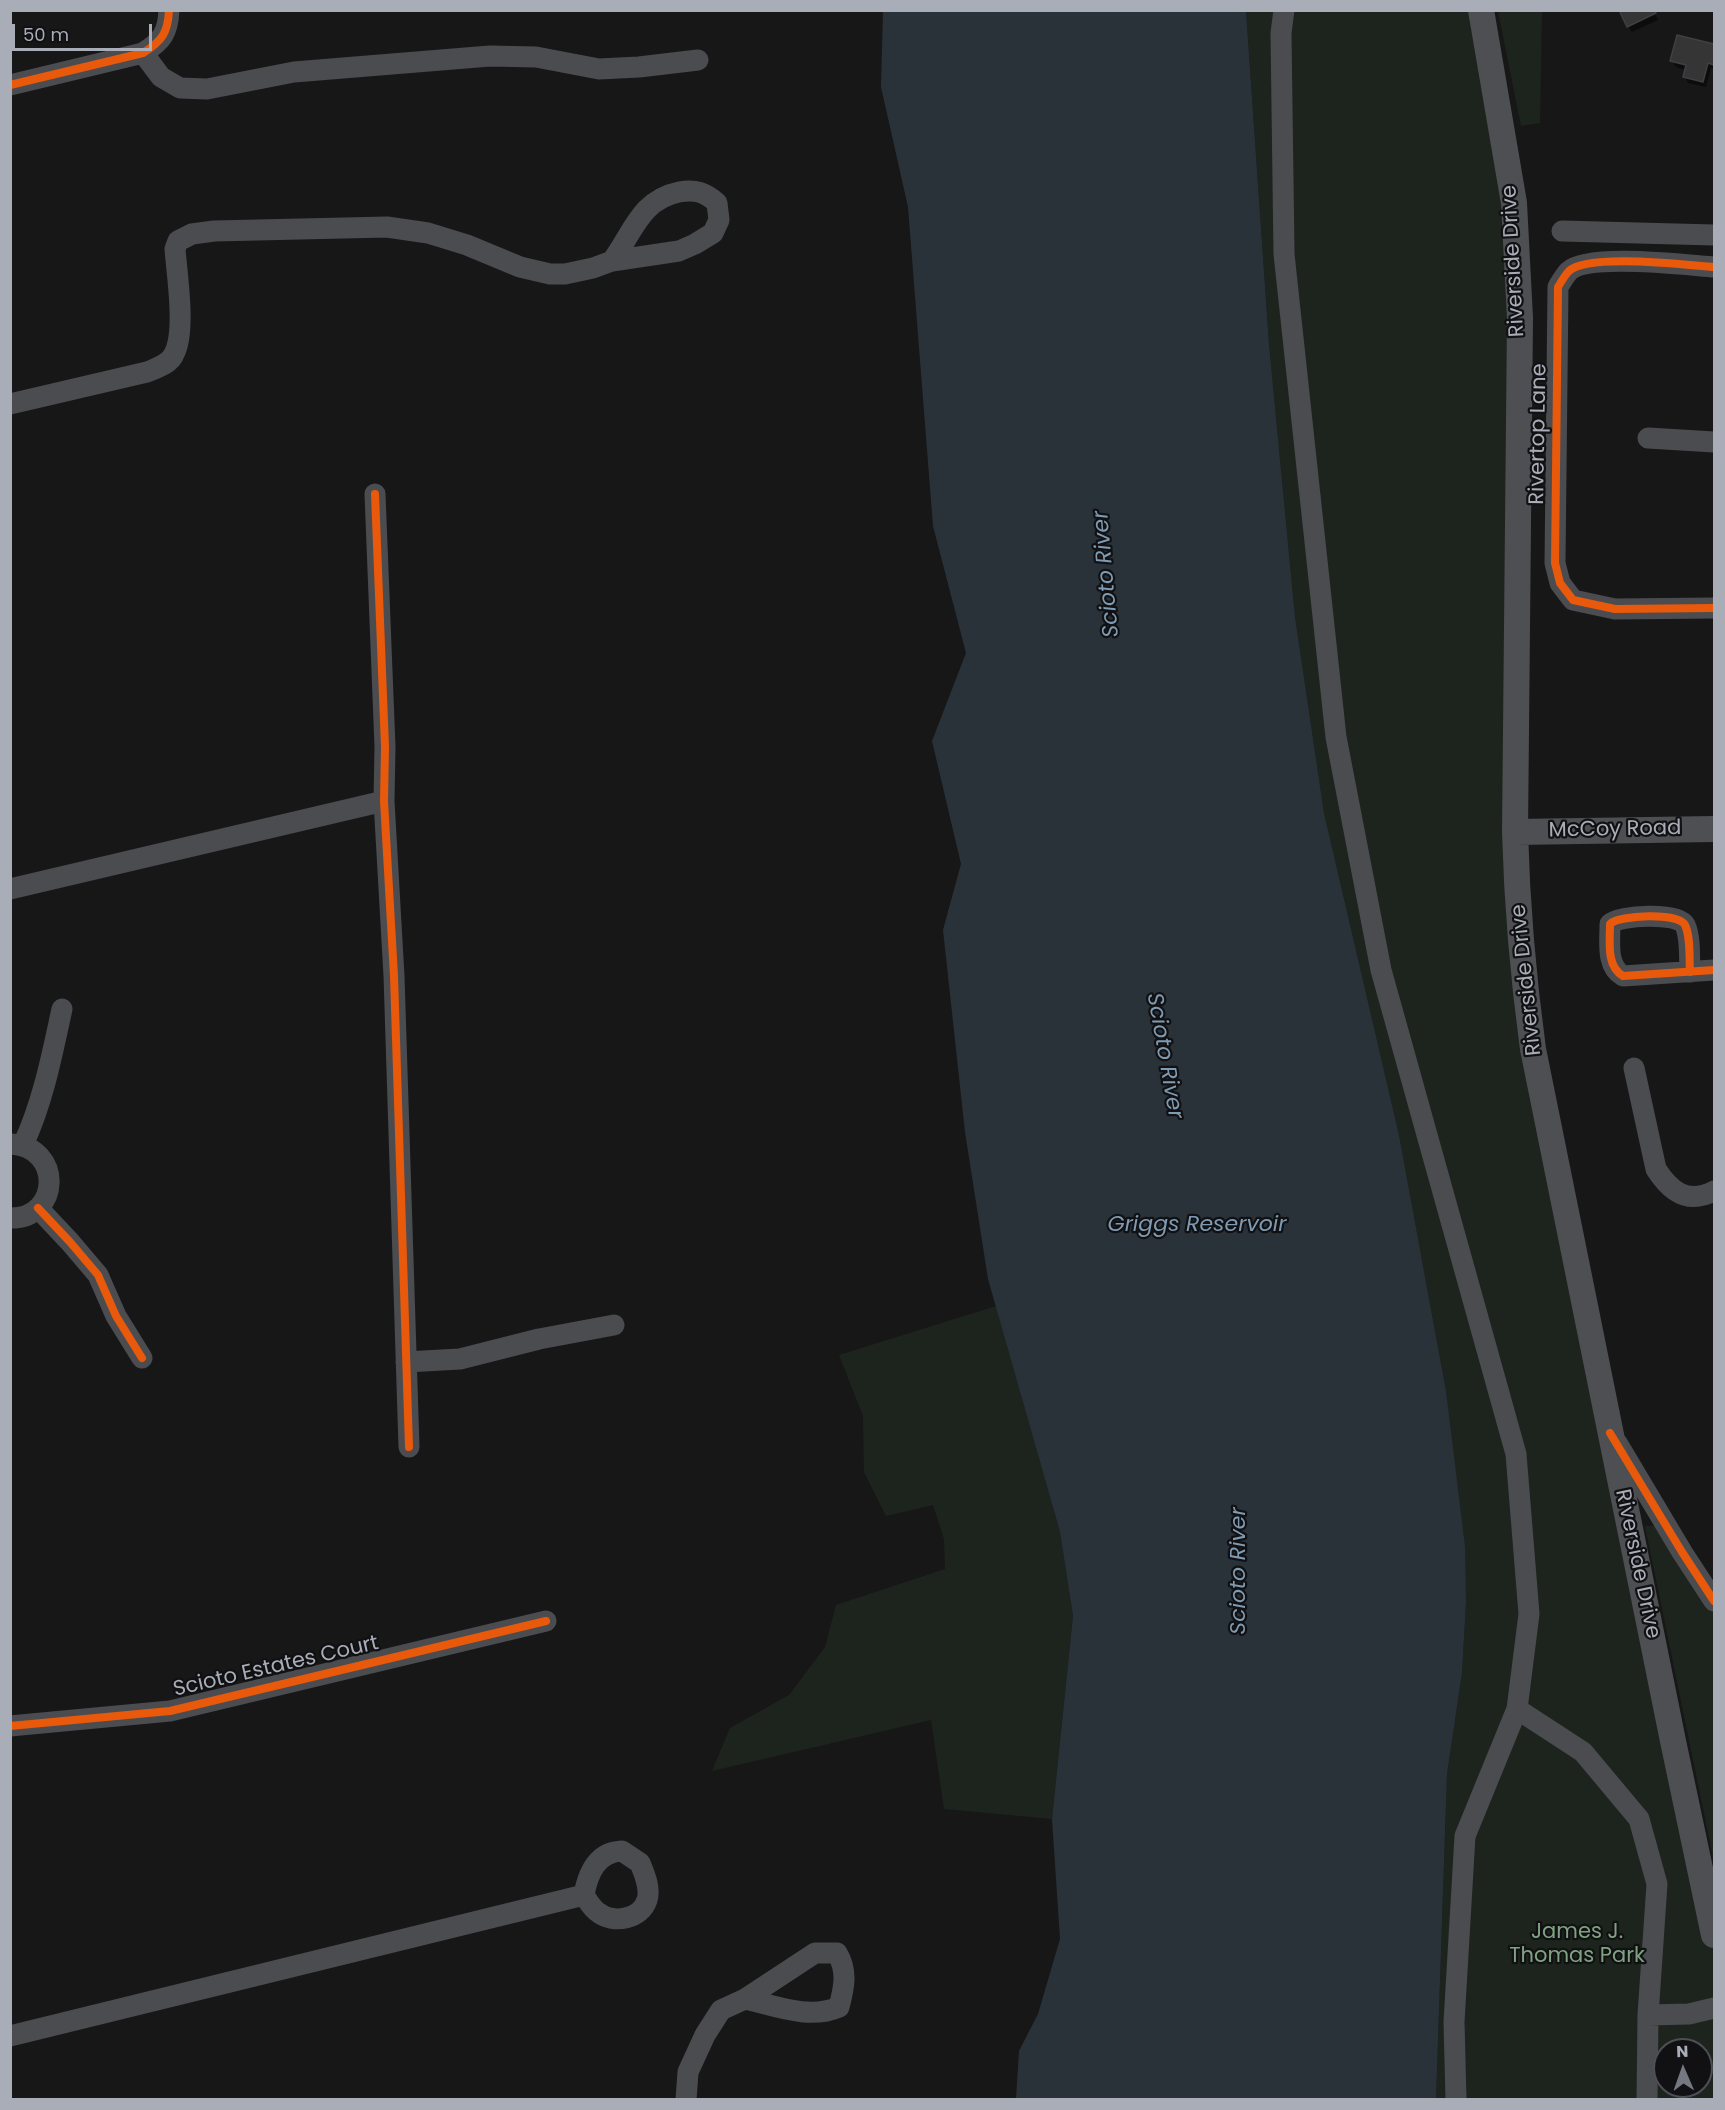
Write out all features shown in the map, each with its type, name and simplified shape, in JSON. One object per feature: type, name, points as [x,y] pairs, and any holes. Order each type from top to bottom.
[{"type":"main road","name":"Riverside Drive","points":[[1481,10],[1514,202],[1518,256],[1520,318],[1515,832],[1517,906],[1523,974],[1533,1049],[1610,1433],[1711,1895],[1714,1935]]},
{"type":"main road","name":"McCoy Road","points":[[1515,832],[1714,829]]},
{"type":"street","points":[[10,85],[143,53],[157,44],[166,30],[168,10]]},
{"type":"street","points":[[1284,10],[1281,33],[1284,254],[1336,737],[1381,970],[1516,1454],[1530,1614],[1517,1709],[1465,1836],[1454,2022],[1456,2100]]},
{"type":"street","points":[[143,53],[161,77],[180,88],[207,89],[294,72],[490,56],[536,57],[599,69],[698,60]]},
{"type":"street","points":[[10,404],[147,372],[163,365],[174,356],[179,339],[175,249],[178,242],[192,234],[214,231],[387,227],[428,233],[467,245],[520,267],[550,274],[565,274],[612,261],[679,251],[695,244],[714,233],[719,220],[717,203],[707,194],[692,190],[672,194],[652,203],[638,220],[612,261]]},
{"type":"street","points":[[1562,231],[1714,235]]},
{"type":"street","name":"Rivertop Lane","points":[[1714,267],[1627,262],[1586,263],[1569,271],[1558,287],[1556,563],[1560,583],[1573,600],[1615,609],[1714,608]]},
{"type":"street","points":[[1648,438],[1714,442]]},
{"type":"street","points":[[375,494],[385,747],[384,801],[394,976],[409,1447]]},
{"type":"street","points":[[10,889],[384,801]]},
{"type":"street","points":[[1690,972],[1714,970]]},
{"type":"street","points":[[10,1218],[29,1215],[38,1209],[49,1189],[50,1178],[42,1157],[34,1150],[17,1144],[31,1127],[49,1071],[62,1009]]},
{"type":"street","points":[[1634,1068],[1656,1169],[1673,1192],[1691,1196],[1714,1191]]},
{"type":"street","points":[[38,1209],[98,1275],[116,1316],[141,1358]]},
{"type":"street","points":[[406,1362],[460,1359],[496,1352],[539,1339],[614,1325]]},
{"type":"street","points":[[1610,1433],[1714,1601]]},
{"type":"street","name":"Scioto Estates Court","points":[[10,1726],[170,1711],[546,1621]]},
{"type":"street","points":[[1517,1709],[1583,1752],[1639,1819],[1657,1884],[1648,2015],[1647,2100]]},
{"type":"street","points":[[10,2036],[584,1894]]},
{"type":"street","points":[[686,2100],[688,2072],[705,2035],[721,2010],[746,1999]]},
{"type":"street","points":[[1648,2015],[1689,2014],[1714,2008]]},
{"type":"green space","name":"James J. Thomas Park","points":[[1246,11],[1481,11],[1511,190],[1517,906],[1714,1936],[1714,2099],[1436,2099],[1447,1774],[1462,1673],[1466,1603],[1446,1391],[1399,1135],[1324,813],[1295,617],[1269,344]]},
{"type":"green space","points":[[1498,11],[1542,11],[1540,123],[1521,126]]},
{"type":"green space","points":[[996,1306],[1060,1532],[1073,1616],[1052,1819],[944,1809],[931,1720],[712,1771],[730,1728],[789,1695],[825,1647],[836,1605],[945,1569],[944,1539],[933,1505],[886,1516],[864,1472],[863,1416],[839,1355]]},
{"type":"green space","points":[[1645,1526],[1658,1526],[1714,1613],[1714,1862]]},
{"type":"water","name":"Griggs Reservoir","points":[[883,11],[1246,11],[1269,344],[1295,617],[1324,813],[1399,1135],[1446,1391],[1465,1547],[1466,1603],[1462,1673],[1447,1774],[1436,2099],[1016,2099],[1019,2051],[1038,2014],[1060,1939],[1052,1819],[1073,1616],[1060,1532],[988,1279],[965,1132],[943,930],[961,864],[932,741],[966,653],[933,526],[908,207],[881,87]]},
{"type":"building","points":[[1619,10],[1654,10],[1656,13],[1627,27]]},
{"type":"building","points":[[1677,35],[1714,44],[1714,65],[1708,63],[1703,82],[1683,77],[1686,65],[1670,61]]},
{"type":"cycle path","points":[[10,85],[143,53],[163,36],[169,10]]},
{"type":"cycle path","points":[[1714,267],[1616,261],[1596,262],[1569,271],[1558,287],[1555,563],[1560,583],[1573,600],[1615,609],[1714,608]]},
{"type":"cycle path","points":[[375,494],[385,747],[384,801],[394,976],[409,1447]]},
{"type":"cycle path","points":[[1690,972],[1690,966],[1688,936],[1685,925],[1680,921],[1648,916],[1625,919],[1610,924],[1611,960],[1623,976],[1714,970]]},
{"type":"cycle path","points":[[38,1208],[98,1275],[116,1316],[142,1358]]},
{"type":"cycle path","points":[[1610,1433],[1714,1601]]},
{"type":"cycle path","points":[[10,1726],[170,1711],[546,1621]]},
{"type":"water label","name":"Scioto River","points":[[1107,574]]},
{"type":"water label","name":"Scioto River","points":[[1164,1056]]},
{"type":"water label","name":"Scioto River","points":[[1239,1571]]}]
